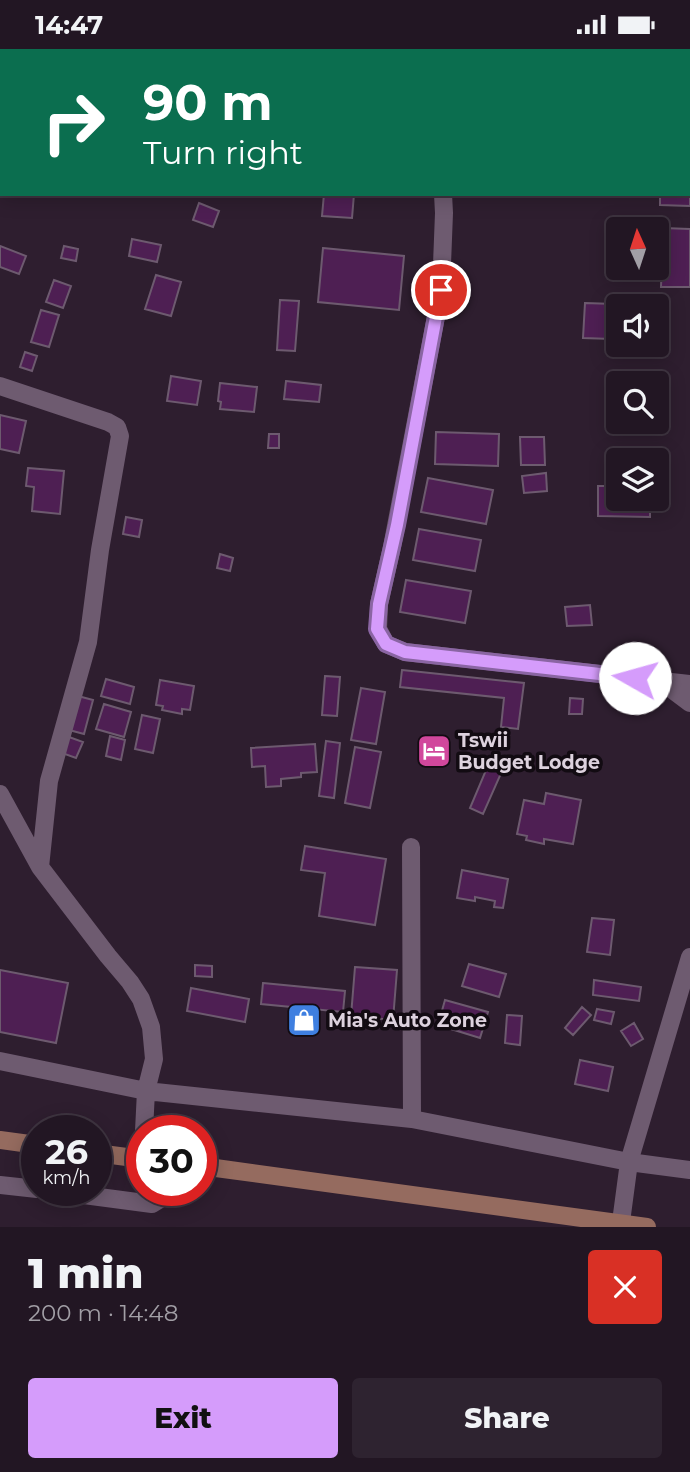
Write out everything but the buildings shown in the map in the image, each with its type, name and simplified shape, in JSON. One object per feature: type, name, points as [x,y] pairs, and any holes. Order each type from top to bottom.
[{"type":"street","points":[[443,196],[441,290],[379,604],[377,629],[386,644],[405,652],[690,684]]},
{"type":"street","points":[[0,386],[108,422],[117,427],[120,436],[100,550],[88,642],[49,781],[40,867]]},
{"type":"street","points":[[660,681],[690,703]]},
{"type":"street","points":[[0,794],[40,867],[141,999],[150,1027],[154,1059],[146,1091],[145,1115]]},
{"type":"street","points":[[411,848],[412,1119]]},
{"type":"street","points":[[621,1222],[629,1162],[690,957]]},
{"type":"street","points":[[0,1061],[146,1091],[412,1119],[629,1162],[690,1170]]},
{"type":"street","points":[[0,1140],[21,1143]]},
{"type":"street","points":[[217,1168],[647,1227]]},
{"type":"street","points":[[0,1185],[21,1187]]},
{"type":"place","name":"Tswii Budget Lodge","points":[[434,751]]},
{"type":"place","name":"Mia's Auto Zone","points":[[304,1020]]},
{"type":"route","points":[[441,290],[397,525],[379,604],[377,629],[386,644],[405,652],[635,678]]}]
